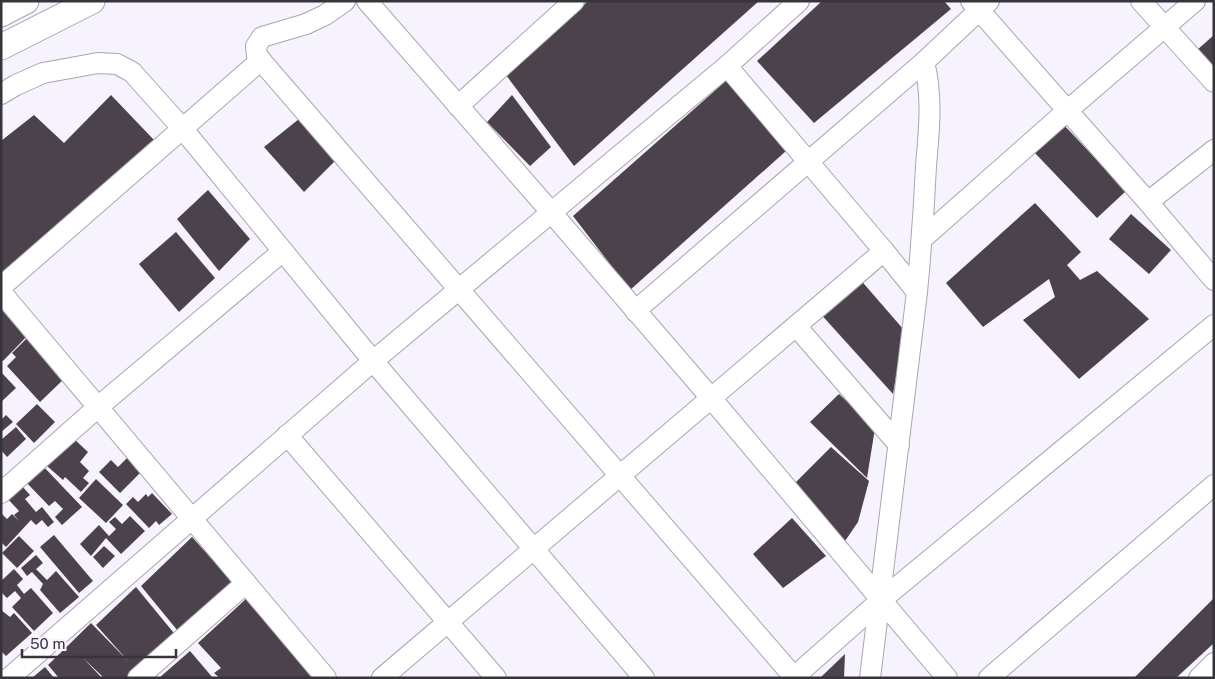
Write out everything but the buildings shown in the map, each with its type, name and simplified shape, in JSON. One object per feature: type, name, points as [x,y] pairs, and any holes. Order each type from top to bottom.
[{"type":"main road","points":[[1,47],[92,1]]},
{"type":"street","points":[[346,1],[325,15],[306,24],[262,37],[256,46],[257,56],[794,677],[880,601],[1214,325]]},
{"type":"street","points":[[367,1],[711,398],[880,601],[947,678]]},
{"type":"street","points":[[458,106],[574,1]]},
{"type":"street","points":[[9,678],[373,361],[727,66],[799,1]]},
{"type":"street","points":[[1141,1],[1214,82]]},
{"type":"street","points":[[922,239],[1195,1]]},
{"type":"street","points":[[635,311],[924,62],[980,4],[1214,280]]},
{"type":"street","points":[[1,287],[261,60]]},
{"type":"street","points":[[870,678],[922,239],[930,106],[929,80],[924,62]]},
{"type":"street","points":[[1,94],[43,73],[98,63],[116,64],[132,72],[182,128],[373,361],[644,678]]},
{"type":"street","points":[[727,66],[917,292]]},
{"type":"street","points":[[1148,202],[1214,150]]},
{"type":"street","points":[[1,493],[98,407],[283,251]]},
{"type":"street","points":[[382,678],[884,251]]},
{"type":"street","points":[[1,292],[326,678]]},
{"type":"street","points":[[796,326],[898,445]]},
{"type":"street","points":[[287,435],[496,678]]},
{"type":"street","points":[[989,678],[1212,490]]},
{"type":"street","points":[[138,678],[246,583]]},
{"type":"street","points":[[1200,678],[1214,663]]}]
